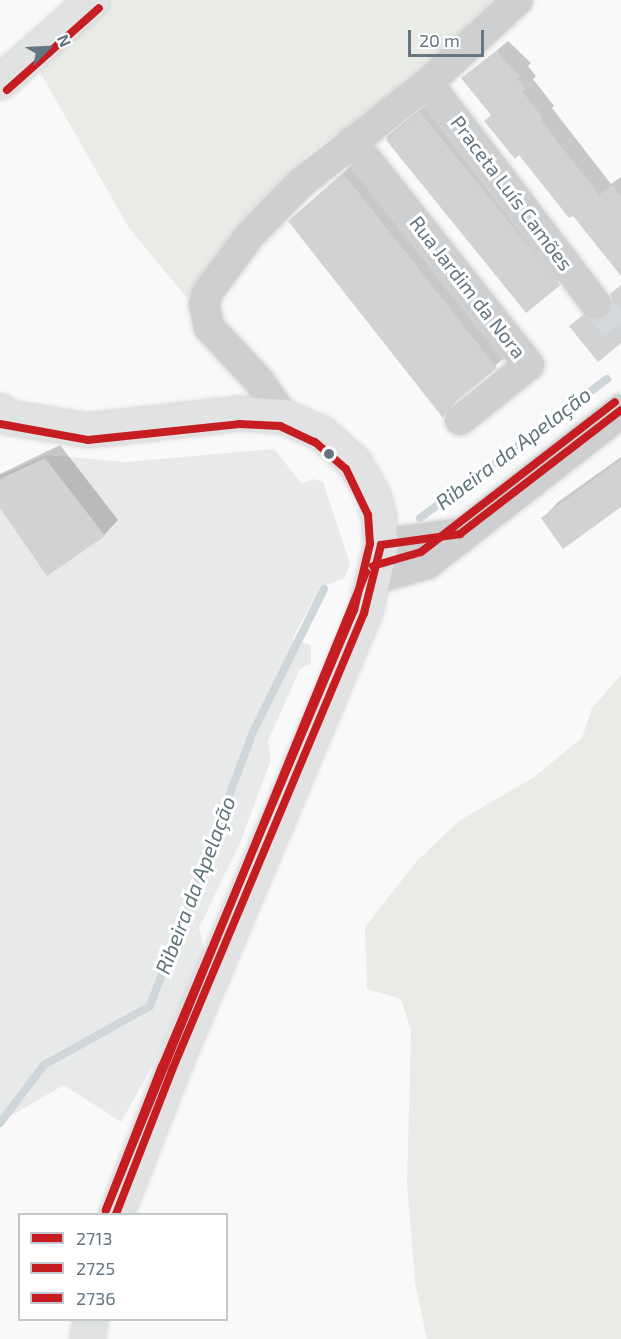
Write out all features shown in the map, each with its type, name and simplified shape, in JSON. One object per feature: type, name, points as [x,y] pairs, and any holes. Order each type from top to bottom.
[{"type":"main road","points":[[0,81],[92,0]]},
{"type":"main road","points":[[0,411],[8,417],[88,430],[239,413],[283,416],[321,433],[354,462],[373,495],[379,560],[117,1213]]},
{"type":"main road","points":[[87,1339],[90,1321]]},
{"type":"street","points":[[283,416],[259,381],[213,333],[204,304],[250,235],[301,183],[428,83],[518,0]]},
{"type":"street","name":"Praceta Luís Camões","points":[[428,83],[596,303]]},
{"type":"street","name":"Rua Jardim da Nora","points":[[352,141],[529,365],[460,420]]},
{"type":"street","points":[[379,560],[426,562],[621,410]]},
{"type":"shaded area","points":[[112,0],[501,0],[418,74],[307,155],[187,298],[129,228],[41,74],[39,63]]},
{"type":"shaded area","points":[[274,449],[302,484],[313,479],[323,482],[350,564],[344,578],[320,588],[292,639],[311,645],[311,664],[300,669],[268,741],[271,760],[240,843],[199,928],[205,953],[156,1060],[121,1122],[64,1085],[0,1122],[0,476],[46,455],[126,462]]},
{"type":"shaded area","points":[[621,675],[621,1339],[427,1339],[415,1283],[407,1184],[411,1030],[401,999],[367,989],[365,927],[417,861],[459,821],[534,777],[582,738],[592,708]]},
{"type":"building","points":[[496,51],[520,76],[517,78],[525,88],[522,91],[543,118],[541,120],[599,195],[612,185],[621,196],[621,276],[573,216],[569,218],[519,155],[515,159],[484,121],[491,115],[461,78]]},
{"type":"building","points":[[420,112],[560,285],[526,313],[386,140]]},
{"type":"building","points":[[343,173],[497,368],[449,407],[443,418],[288,221]]},
{"type":"building","points":[[621,285],[621,343],[598,362],[569,326],[583,315],[598,321],[607,317],[613,302],[610,294]]},
{"type":"building","points":[[45,458],[105,536],[47,576],[0,508],[0,479]]},
{"type":"building","points":[[621,459],[621,507],[563,549],[541,518]]},
{"type":"waterway","name":"Ribeira da Apelação","points":[[420,518],[607,379]]},
{"type":"waterway","name":"Ribeira da Apelação","points":[[0,1123],[44,1065],[150,1006],[252,734],[324,589]]},
{"type":"tunnel","points":[[596,304],[621,334]]},
{"type":"transit line","name":"2725","points":[[7,90],[99,8]]},
{"type":"transit line","name":"2736","points":[[373,566],[421,552],[615,402]]},
{"type":"transit line","name":"2713","points":[[381,545],[460,534],[621,410]]},
{"type":"transit line","name":"2725","points":[[0,424],[88,440],[239,424],[280,426],[315,442],[346,469],[368,515],[370,544],[354,610],[162,1066],[106,1210]]},
{"type":"transit line","name":"2713","points":[[116,1213],[172,1070],[364,613],[381,545]]},
{"type":"transit line","name":"2736","points":[[106,1210],[366,572]]}]
